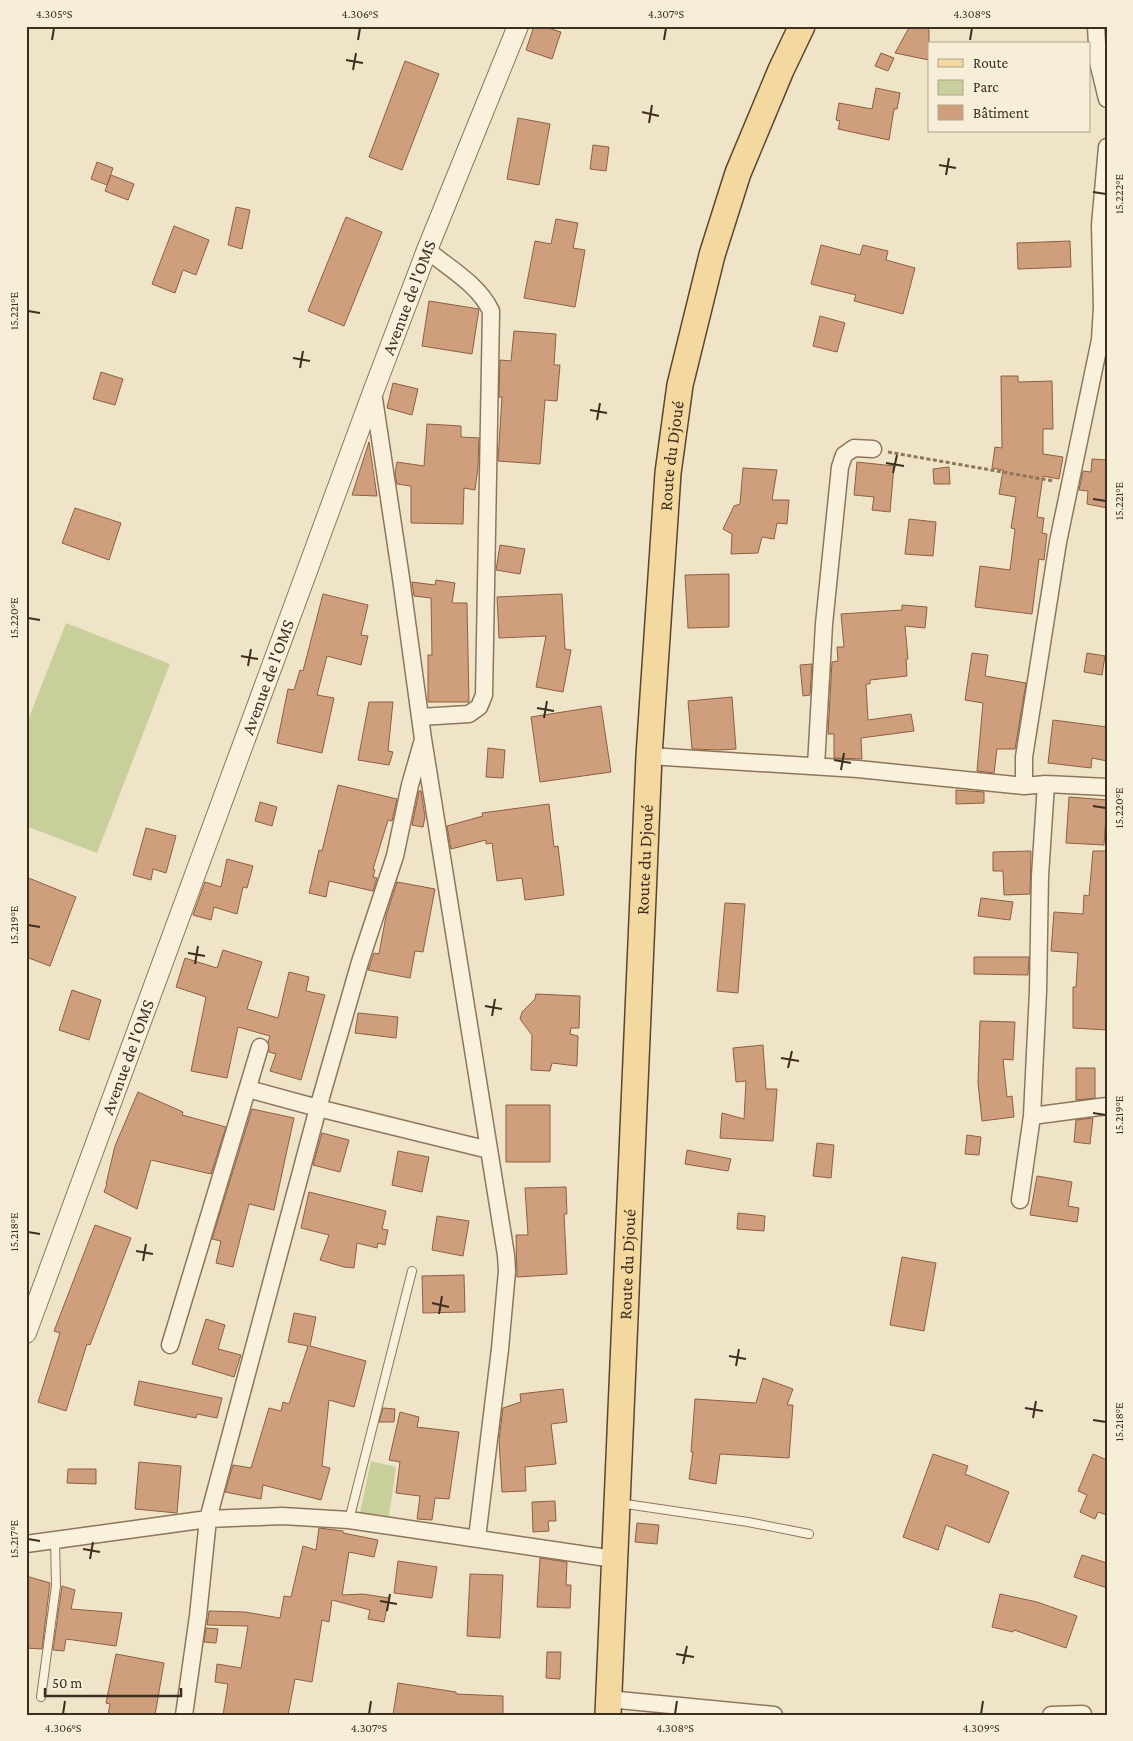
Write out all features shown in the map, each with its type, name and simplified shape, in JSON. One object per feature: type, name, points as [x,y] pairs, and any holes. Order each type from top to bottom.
[{"type":"main road","name":"Route du Djoué","points":[[608,1707],[649,756],[668,473],[680,385],[712,255],[738,173],[781,70],[802,26]]},
{"type":"street","name":"Avenue de l'OMS","points":[[26,1333],[373,392],[518,26]]},
{"type":"street","points":[[1096,26],[1098,62],[1107,99]]},
{"type":"street","points":[[1024,786],[1024,757],[1058,542],[1072,483],[1100,340],[1107,147]]},
{"type":"street","points":[[420,717],[469,714],[479,707],[484,695],[490,407],[491,311],[486,300],[474,288],[428,250]]},
{"type":"street","points":[[373,392],[423,739],[506,1255],[507,1271],[500,1349],[477,1538]]},
{"type":"street","points":[[816,766],[824,624],[840,467],[844,455],[854,448],[872,449]]},
{"type":"street","points":[[184,1715],[198,1616],[208,1519],[318,1108],[360,962],[395,856],[410,785],[423,739]]},
{"type":"street","points":[[649,756],[858,769],[1024,786],[1046,784],[1107,787]]},
{"type":"street","points":[[1020,1200],[1032,1116],[1038,991],[1040,876],[1046,784]]},
{"type":"street","points":[[170,1345],[260,1047]]},
{"type":"street","points":[[248,1089],[489,1150]]},
{"type":"street","points":[[1032,1116],[1107,1106]]},
{"type":"street","points":[[26,1544],[208,1519],[282,1516],[349,1520],[614,1559]]},
{"type":"street","points":[[608,1707],[774,1715]]},
{"type":"street","points":[[1051,1715],[1083,1714]]},
{"type":"lane","points":[[349,1520],[412,1271]]},
{"type":"lane","points":[[617,1503],[748,1522],[809,1534]]},
{"type":"lane","points":[[41,1697],[56,1586],[55,1539]]},
{"type":"path","points":[[872,449],[1026,477],[1072,483]]},
{"type":"green space","points":[[66,623],[170,664],[97,853],[26,826],[26,725]]},
{"type":"green space","points":[[371,1461],[396,1467],[389,1516],[360,1513]]},
{"type":"building","points":[[534,26],[542,26],[561,32],[552,59],[526,50]]},
{"type":"building","points":[[910,26],[923,26],[929,30],[928,60],[895,53]]},
{"type":"building","points":[[881,53],[894,58],[888,71],[875,66]]},
{"type":"building","points":[[405,61],[439,74],[402,170],[369,157]]},
{"type":"building","points":[[876,88],[900,93],[897,109],[894,109],[889,140],[838,129],[840,121],[836,120],[839,103],[872,109]]},
{"type":"building","points":[[518,118],[550,124],[539,185],[507,179]]},
{"type":"building","points":[[593,145],[609,147],[606,171],[590,169]]},
{"type":"building","points":[[97,162],[113,168],[107,185],[91,179]]},
{"type":"building","points":[[111,175],[134,184],[128,200],[105,191]]},
{"type":"building","points":[[236,207],[250,210],[242,249],[228,245]]},
{"type":"building","points":[[346,217],[382,232],[344,326],[308,311]]},
{"type":"building","points":[[556,219],[578,223],[573,248],[585,250],[575,307],[524,298],[535,241],[551,244]]},
{"type":"building","points":[[174,226],[209,240],[196,275],[183,270],[175,293],[152,284]]},
{"type":"building","points":[[1070,241],[1071,267],[1018,269],[1017,243]]},
{"type":"building","points":[[821,245],[860,255],[863,245],[888,251],[886,260],[915,268],[903,314],[854,301],[856,295],[811,284]]},
{"type":"building","points":[[429,301],[479,309],[472,354],[422,346]]},
{"type":"building","points":[[820,316],[845,323],[837,352],[813,346]]},
{"type":"building","points":[[514,331],[556,334],[554,365],[560,365],[557,401],[545,400],[540,464],[498,461],[502,397],[499,397],[500,360],[511,361]]},
{"type":"building","points":[[101,372],[123,379],[115,405],[93,399]]},
{"type":"building","points":[[1001,376],[1018,376],[1018,382],[1052,381],[1053,429],[1043,429],[1043,454],[1063,457],[1059,479],[1043,476],[1037,517],[1044,518],[1042,533],[1047,534],[1044,560],[1039,559],[1032,614],[975,607],[980,566],[1010,570],[1015,529],[1011,528],[1016,497],[999,494],[1003,470],[992,468],[995,447],[1002,448]]},
{"type":"building","points":[[393,383],[418,389],[412,415],[387,408]]},
{"type":"building","points":[[427,424],[461,426],[461,437],[479,438],[475,490],[464,488],[463,524],[411,523],[411,486],[397,484],[395,474],[397,462],[424,466]]},
{"type":"building","points":[[369,442],[377,496],[352,495]]},
{"type":"building","points":[[1092,459],[1107,460],[1107,508],[1087,504],[1088,491],[1079,490],[1083,471],[1091,472]]},
{"type":"building","points":[[857,462],[894,466],[890,512],[872,510],[874,497],[854,495]]},
{"type":"building","points":[[949,467],[950,484],[934,484],[933,469]]},
{"type":"building","points":[[743,468],[777,470],[772,500],[789,500],[787,524],[777,523],[774,539],[762,537],[758,553],[731,554],[732,534],[723,529],[734,506],[740,504]]},
{"type":"building","points":[[75,508],[121,523],[109,560],[62,543]]},
{"type":"building","points":[[909,519],[936,522],[933,556],[905,554]]},
{"type":"building","points":[[500,545],[525,549],[520,574],[496,570]]},
{"type":"building","points":[[729,574],[729,627],[688,628],[685,575]]},
{"type":"building","points":[[436,580],[455,583],[452,603],[467,603],[469,702],[428,702],[428,655],[432,655],[431,598],[414,596],[412,582],[435,585]]},
{"type":"building","points":[[323,594],[368,605],[361,635],[368,636],[361,665],[327,656],[317,695],[334,698],[322,753],[277,743],[288,689],[294,690],[300,670],[303,671]]},
{"type":"building","points":[[562,594],[565,649],[571,650],[563,692],[536,687],[546,636],[499,638],[497,597]]},
{"type":"building","points":[[902,605],[927,607],[925,628],[905,626],[908,659],[906,659],[907,676],[870,680],[870,684],[866,684],[868,720],[911,714],[914,731],[861,738],[862,759],[834,758],[834,734],[828,734],[832,662],[838,661],[837,647],[844,647],[841,614],[902,610]]},
{"type":"building","points":[[972,653],[988,655],[985,676],[1026,683],[1015,749],[997,749],[994,773],[977,771],[983,703],[965,700]]},
{"type":"building","points":[[1087,653],[1105,656],[1102,675],[1084,672]]},
{"type":"building","points":[[812,664],[810,695],[803,696],[800,665]]},
{"type":"building","points":[[732,697],[736,749],[692,749],[688,701]]},
{"type":"building","points":[[369,702],[393,702],[388,751],[393,752],[389,765],[358,760]]},
{"type":"building","points":[[601,706],[611,772],[540,782],[531,717]]},
{"type":"building","points":[[1053,720],[1107,727],[1107,761],[1092,758],[1091,768],[1048,763]]},
{"type":"building","points":[[488,748],[505,750],[503,778],[486,777]]},
{"type":"building","points":[[338,785],[397,799],[392,821],[388,820],[373,869],[375,870],[373,877],[377,878],[373,891],[329,881],[326,897],[309,893],[319,850],[322,851]]},
{"type":"building","points":[[956,790],[984,792],[984,803],[956,804]]},
{"type":"building","points":[[419,791],[421,791],[425,817],[423,827],[412,825]]},
{"type":"building","points":[[1069,797],[1107,800],[1104,845],[1066,843]]},
{"type":"building","points":[[260,802],[277,807],[272,826],[255,821]]},
{"type":"building","points":[[549,804],[554,847],[558,846],[564,895],[525,900],[522,878],[497,881],[492,843],[486,844],[486,840],[451,849],[447,826],[483,816],[482,813]]},
{"type":"building","points":[[146,828],[176,836],[166,873],[153,869],[151,880],[133,875]]},
{"type":"building","points":[[1031,851],[1030,894],[1004,895],[1003,871],[993,871],[993,852]]},
{"type":"building","points":[[1093,851],[1107,851],[1107,1030],[1073,1028],[1073,987],[1076,987],[1078,953],[1051,951],[1054,912],[1083,914],[1084,895],[1089,896]]},
{"type":"building","points":[[227,859],[253,866],[247,888],[243,887],[237,914],[214,907],[211,920],[193,915],[205,882],[221,887]]},
{"type":"building","points":[[26,877],[76,897],[50,966],[26,957]]},
{"type":"building","points":[[397,882],[435,889],[423,952],[415,951],[410,978],[368,970],[374,953],[379,954],[386,916]]},
{"type":"building","points":[[981,898],[1013,902],[1010,920],[978,916]]},
{"type":"building","points":[[725,903],[745,904],[738,993],[717,991]]},
{"type":"building","points":[[223,950],[262,962],[247,1009],[278,1018],[289,972],[309,977],[306,991],[325,995],[301,1080],[270,1071],[276,1054],[269,1052],[268,1042],[270,1036],[238,1027],[227,1078],[191,1071],[206,997],[176,987],[185,958],[217,968]]},
{"type":"building","points":[[974,957],[1029,957],[1028,975],[974,974]]},
{"type":"building","points":[[72,990],[101,1000],[89,1040],[59,1030]]},
{"type":"building","points":[[536,994],[580,996],[579,1028],[571,1028],[570,1034],[578,1036],[577,1066],[552,1063],[550,1071],[531,1070],[532,1035],[520,1019],[522,1012],[535,999]]},
{"type":"building","points":[[358,1013],[398,1017],[396,1038],[355,1033]]},
{"type":"building","points":[[980,1021],[1015,1022],[1013,1060],[1003,1059],[1007,1097],[1012,1096],[1014,1117],[982,1121],[978,1083]]},
{"type":"building","points":[[763,1045],[766,1089],[777,1089],[773,1141],[720,1138],[722,1113],[744,1119],[746,1081],[736,1082],[733,1048]]},
{"type":"building","points":[[1076,1068],[1095,1068],[1095,1098],[1076,1100]]},
{"type":"building","points":[[138,1092],[183,1112],[182,1115],[226,1127],[211,1174],[151,1160],[137,1209],[104,1192],[115,1146]]},
{"type":"building","points":[[506,1105],[550,1105],[550,1162],[506,1162]]},
{"type":"building","points":[[252,1109],[294,1118],[274,1210],[249,1204],[233,1267],[216,1263],[221,1241],[212,1239]]},
{"type":"building","points":[[1093,1118],[1090,1144],[1074,1142],[1076,1120]]},
{"type":"building","points":[[322,1133],[349,1140],[340,1172],[313,1165]]},
{"type":"building","points":[[967,1135],[981,1137],[979,1155],[965,1154]]},
{"type":"building","points":[[817,1143],[834,1145],[831,1178],[813,1176]]},
{"type":"building","points":[[687,1150],[731,1159],[728,1171],[685,1164]]},
{"type":"building","points":[[398,1151],[429,1157],[422,1192],[392,1185]]},
{"type":"building","points":[[1037,1176],[1072,1182],[1068,1206],[1079,1208],[1077,1222],[1030,1215]]},
{"type":"building","points":[[566,1187],[567,1214],[564,1214],[567,1274],[517,1277],[516,1235],[528,1235],[525,1188]]},
{"type":"building","points":[[309,1192],[386,1211],[382,1229],[388,1230],[385,1245],[378,1243],[377,1248],[357,1243],[354,1268],[320,1260],[329,1235],[301,1228]]},
{"type":"building","points":[[738,1213],[765,1216],[764,1231],[737,1229]]},
{"type":"building","points":[[437,1216],[469,1221],[463,1256],[432,1250]]},
{"type":"building","points":[[95,1225],[131,1238],[90,1345],[87,1344],[66,1411],[38,1402],[60,1333],[54,1331]]},
{"type":"building","points":[[902,1257],[936,1263],[924,1331],[890,1325]]},
{"type":"building","points":[[464,1275],[465,1312],[423,1313],[422,1276]]},
{"type":"building","points":[[294,1313],[316,1317],[310,1346],[366,1361],[354,1407],[329,1400],[322,1466],[330,1468],[321,1500],[263,1485],[261,1499],[225,1492],[233,1465],[251,1468],[269,1408],[281,1411],[283,1402],[289,1404],[308,1346],[288,1342]]},
{"type":"building","points":[[206,1319],[225,1325],[218,1349],[241,1355],[234,1377],[192,1364]]},
{"type":"building","points":[[763,1378],[793,1389],[787,1405],[793,1405],[789,1458],[720,1454],[716,1484],[689,1479],[693,1452],[691,1452],[695,1399],[756,1403]]},
{"type":"building","points":[[139,1381],[222,1398],[217,1418],[197,1414],[196,1418],[134,1405]]},
{"type":"building","points":[[563,1389],[567,1422],[551,1424],[556,1464],[525,1467],[526,1491],[502,1492],[499,1440],[503,1408],[521,1402],[520,1394]]},
{"type":"building","points":[[383,1408],[395,1409],[394,1422],[379,1422]]},
{"type":"building","points":[[400,1412],[419,1417],[417,1427],[459,1432],[449,1499],[435,1498],[432,1520],[417,1519],[420,1496],[396,1493],[400,1462],[389,1460]]},
{"type":"building","points":[[933,1454],[968,1466],[965,1474],[1009,1492],[989,1543],[946,1525],[938,1550],[903,1537]]},
{"type":"building","points":[[1093,1454],[1107,1460],[1107,1515],[1098,1512],[1095,1519],[1080,1512],[1087,1495],[1078,1491]]},
{"type":"building","points":[[139,1462],[181,1466],[177,1513],[135,1509]]},
{"type":"building","points":[[68,1469],[96,1469],[96,1484],[67,1483]]},
{"type":"building","points":[[555,1501],[556,1521],[548,1521],[549,1531],[533,1532],[532,1502]]},
{"type":"building","points":[[637,1523],[659,1525],[657,1544],[635,1542]]},
{"type":"building","points":[[319,1528],[343,1531],[343,1533],[378,1540],[374,1557],[349,1552],[342,1595],[363,1594],[389,1598],[384,1622],[368,1619],[370,1610],[332,1600],[329,1622],[322,1620],[312,1682],[295,1679],[288,1715],[223,1715],[228,1684],[215,1682],[217,1664],[241,1668],[248,1626],[207,1625],[209,1611],[245,1612],[280,1618],[284,1596],[291,1597],[303,1546],[316,1550]]},
{"type":"building","points":[[1082,1555],[1107,1563],[1107,1588],[1074,1577]]},
{"type":"building","points":[[540,1558],[567,1562],[566,1585],[571,1585],[570,1608],[537,1607]]},
{"type":"building","points":[[398,1561],[437,1567],[432,1598],[394,1593]]},
{"type":"building","points":[[470,1574],[503,1575],[500,1638],[467,1636]]},
{"type":"building","points":[[26,1576],[50,1583],[42,1649],[26,1648]]},
{"type":"building","points":[[62,1586],[75,1590],[71,1609],[122,1613],[116,1646],[66,1639],[64,1651],[53,1650]]},
{"type":"building","points":[[1000,1594],[1037,1602],[1077,1616],[1066,1648],[1014,1630],[1013,1632],[992,1627]]},
{"type":"building","points":[[206,1628],[218,1629],[216,1643],[204,1642]]},
{"type":"building","points":[[547,1652],[561,1652],[560,1679],[546,1678]]},
{"type":"building","points":[[116,1654],[164,1663],[155,1715],[108,1715],[110,1704],[106,1703]]},
{"type":"building","points":[[398,1683],[456,1692],[456,1694],[503,1696],[503,1715],[393,1715]]}]
